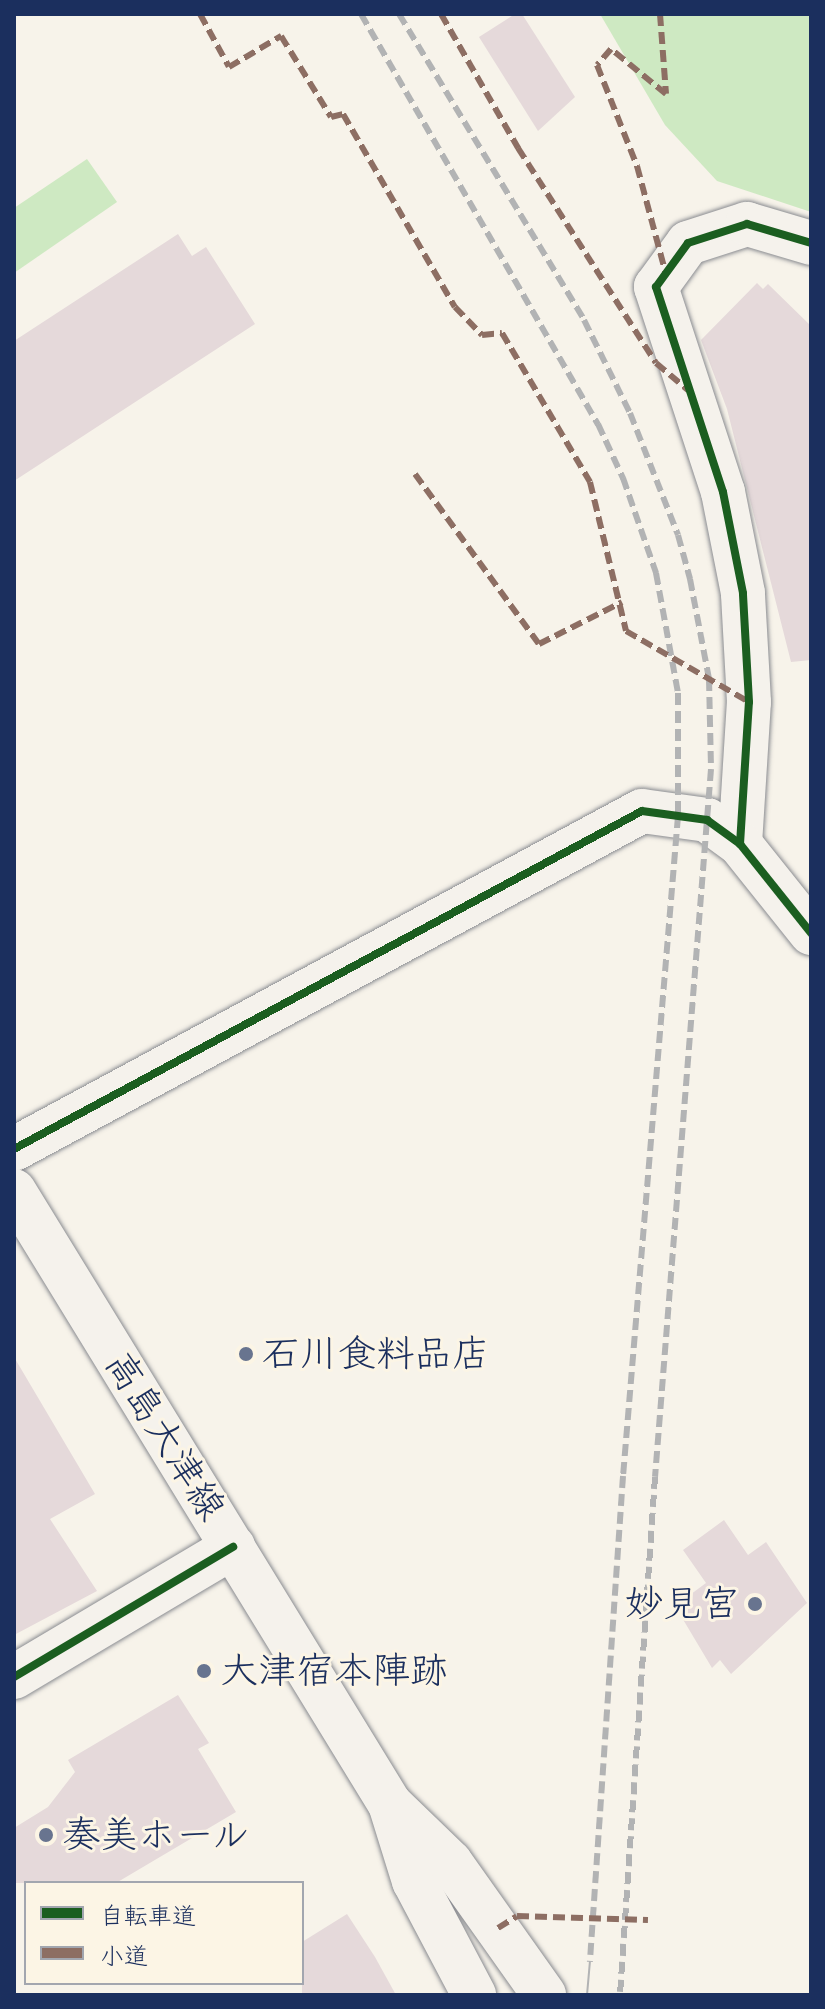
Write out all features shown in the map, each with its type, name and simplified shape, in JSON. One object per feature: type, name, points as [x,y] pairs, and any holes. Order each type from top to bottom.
[{"type":"street","points":[[740,844],[749,702],[743,593],[723,492],[656,287],[688,243],[747,224],[811,243]]},
{"type":"street","points":[[14,1149],[642,811],[707,820],[740,844],[811,933]]},
{"type":"street","name":"高島大津線","points":[[14,1191],[390,1804],[414,1881],[474,1995]]},
{"type":"street","points":[[14,1677],[233,1547]]},
{"type":"street","name":"高島大津線","points":[[390,1804],[450,1862],[544,1995]]},
{"type":"green space","points":[[600,14],[811,14],[811,212],[717,181],[665,125]]},
{"type":"green space","points":[[87,159],[117,202],[14,273],[14,208]]},
{"type":"building","points":[[515,14],[522,14],[575,97],[538,131],[479,37]]},
{"type":"building","points":[[178,234],[192,256],[206,247],[255,324],[14,481],[14,341]]},
{"type":"building","points":[[757,283],[763,289],[768,284],[811,326],[811,660],[791,662],[727,409],[701,340]]},
{"type":"building","points":[[14,1357],[95,1494],[50,1519],[97,1591],[14,1635]]},
{"type":"building","points":[[724,1520],[748,1555],[766,1542],[807,1603],[731,1674],[720,1660],[712,1668],[675,1606],[706,1583],[683,1550]]},
{"type":"building","points":[[178,1695],[209,1743],[198,1749],[236,1812],[119,1881],[14,1883],[14,1828],[48,1807],[75,1772],[68,1760]]},
{"type":"building","points":[[347,1914],[396,1995],[302,1995],[304,1941]]},
{"type":"tram line","points":[[587,1995],[590,1962]]},
{"type":"railway","points":[[361,14],[598,424],[623,478],[656,573],[678,693],[678,816],[623,1476],[590,1962]]},
{"type":"railway","points":[[399,14],[584,320],[630,413],[678,535],[690,579],[709,679],[711,769],[655,1477],[620,1995]]},
{"type":"marked path","points":[[200,14],[229,67],[281,36],[331,117],[343,114],[455,307],[482,335],[502,333],[590,482],[626,631],[749,702]]},
{"type":"marked path","points":[[441,14],[518,148],[656,363],[688,390]]},
{"type":"marked path","points":[[660,14],[666,94],[611,49],[597,65],[637,166],[666,274]]},
{"type":"marked path","points":[[415,474],[539,644],[622,602]]},
{"type":"marked path","points":[[498,1928],[517,1916],[648,1920]]},
{"type":"cycle path","points":[[740,844],[749,702],[743,593],[723,492],[656,287],[688,243],[747,224],[811,243]]},
{"type":"cycle path","points":[[14,1149],[642,811],[707,820],[740,844],[811,933]]},
{"type":"cycle path","points":[[14,1677],[233,1547]]},
{"type":"place","name":"石川食料品店","points":[[246,1354]]},
{"type":"place","name":"妙見宮","points":[[755,1604]]},
{"type":"place","name":"大津宿本陣跡","points":[[204,1671]]},
{"type":"place","name":"奏美ホール","points":[[46,1835]]}]
